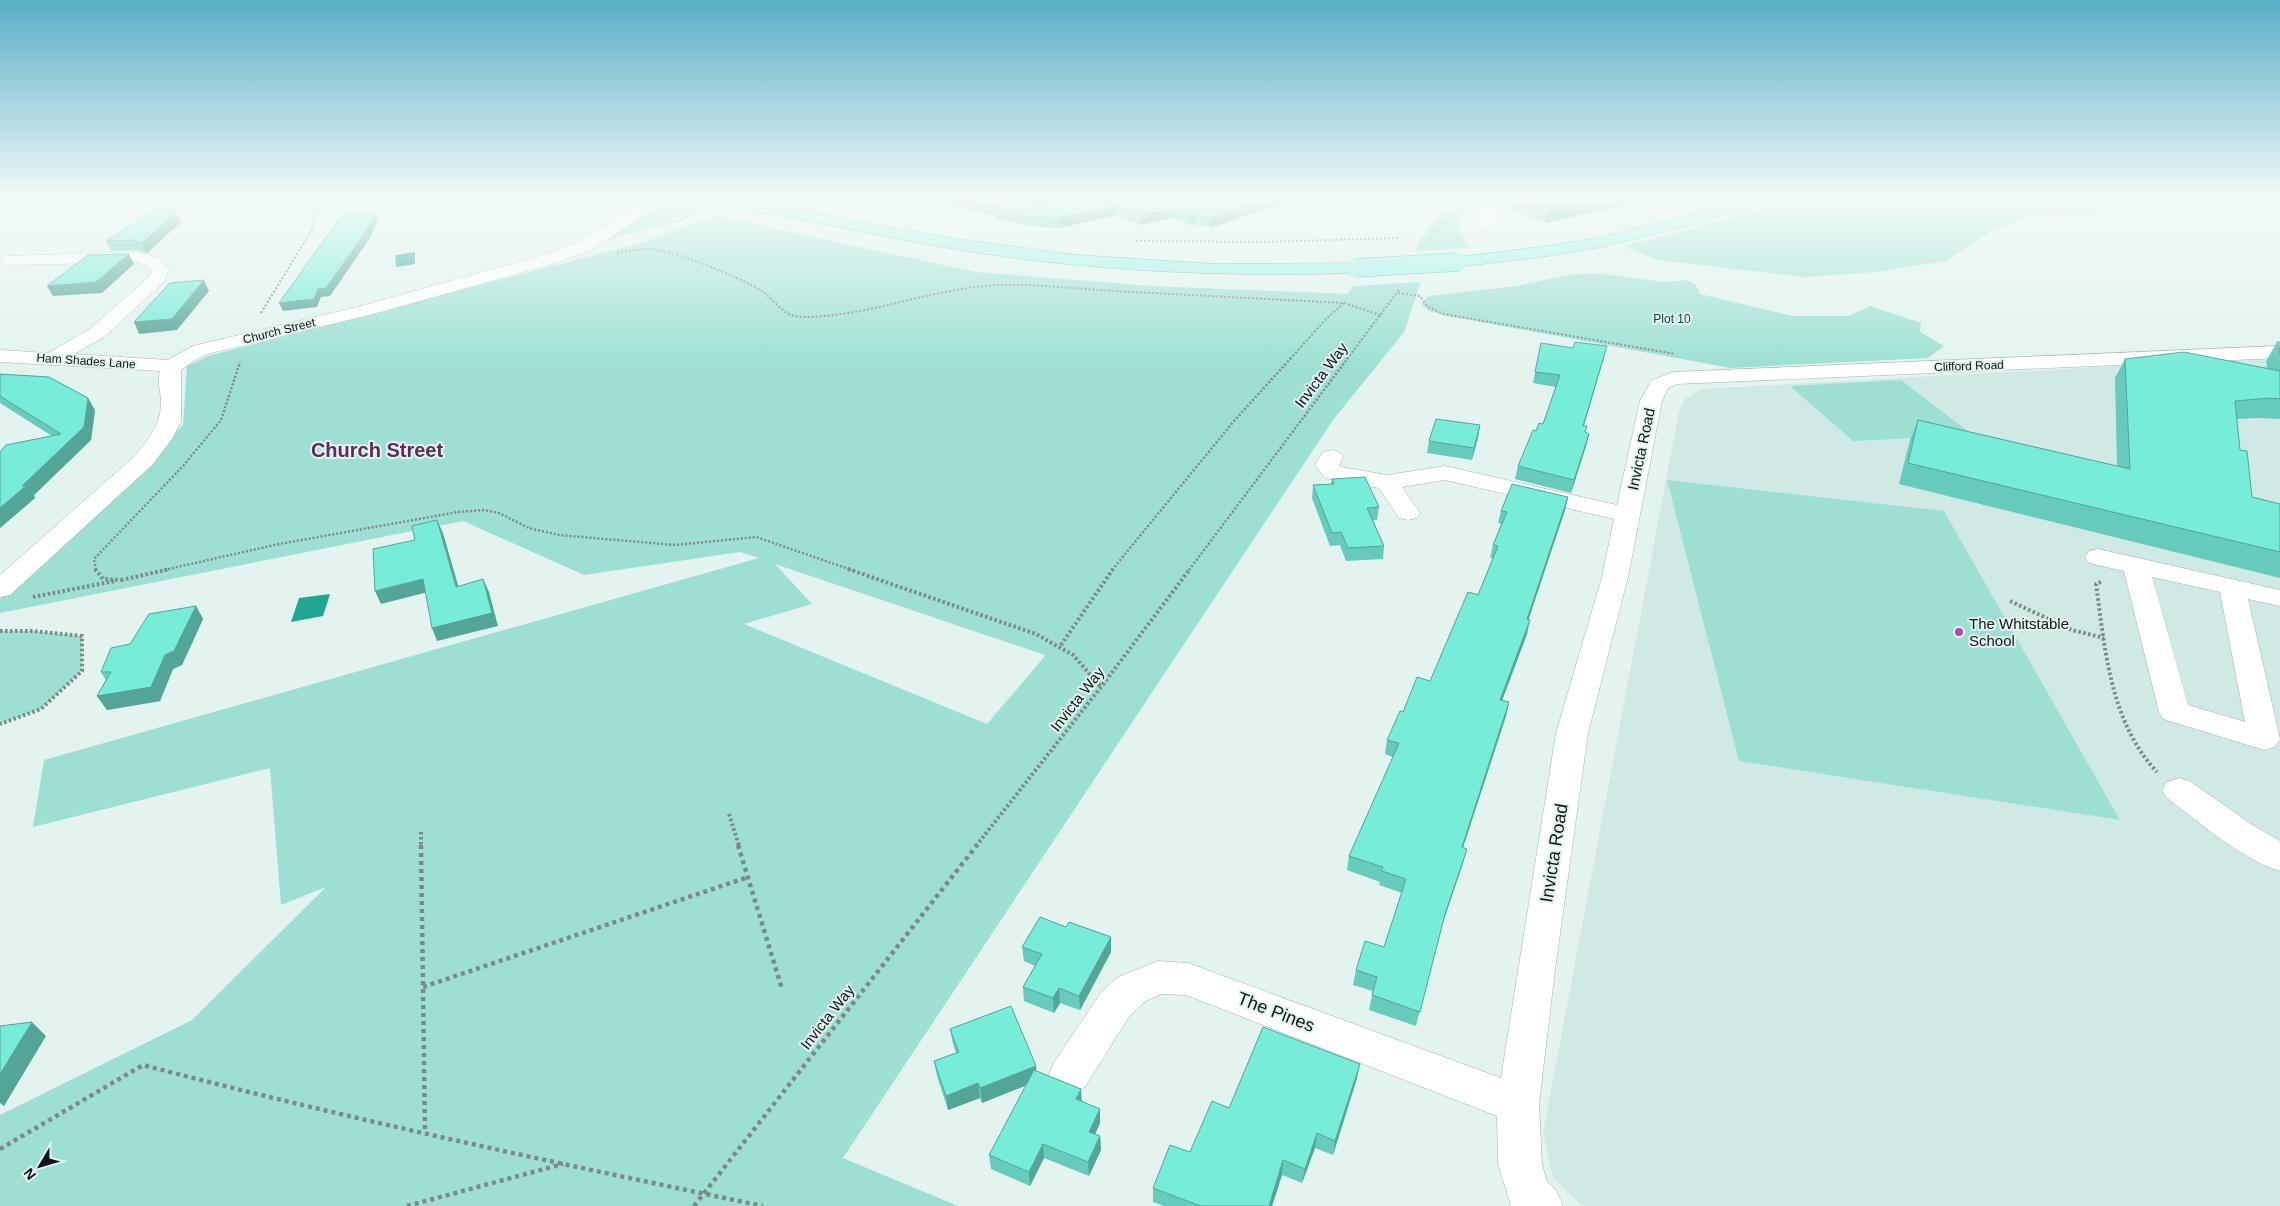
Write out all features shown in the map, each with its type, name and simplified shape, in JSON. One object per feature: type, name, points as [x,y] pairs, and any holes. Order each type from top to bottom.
[{"type":"main road","points":[[1028,254],[1246,270],[1355,268],[1458,262],[1523,254]]},
{"type":"street","name":"Church Street","points":[[172,366],[177,361],[200,350],[366,310],[563,254]]},
{"type":"street","points":[[11,260],[137,257],[153,262],[160,269],[158,278],[97,333],[52,358]]},
{"type":"street","name":"Clifford Road","points":[[1659,384],[1674,378],[2280,352]]},
{"type":"street","name":"Ham Shades Lane","points":[[0,356],[52,358],[108,364],[172,366]]},
{"type":"street","points":[[0,588],[144,460],[164,435],[171,415],[168,378],[172,366]]},
{"type":"street","name":"Invicta Road","points":[[1535,1200],[1520,1164],[1518,1104],[1572,733],[1615,577],[1651,401],[1659,384]]},
{"type":"street","points":[[1331,457],[1327,465],[1333,473],[1387,482],[1445,473],[1628,515]]},
{"type":"street","points":[[1387,482],[1408,513]]},
{"type":"street","points":[[2098,557],[2280,598]]},
{"type":"street","points":[[2136,566],[2174,712],[2264,739],[2232,588]]},
{"type":"street","points":[[2179,790],[2239,833],[2280,858]]},
{"type":"street","name":"The Pines","points":[[1070,1074],[1116,1003],[1132,990],[1158,976],[1188,979],[1518,1104]]},
{"type":"path","points":[[253,337],[254,325],[297,254]]},
{"type":"path","points":[[610,255],[614,254]]},
{"type":"path","points":[[666,254],[716,268],[760,290],[771,298],[780,310],[791,316],[855,312],[930,295],[1000,284],[1344,303],[1380,315]]},
{"type":"path","name":"Invicta Way","points":[[694,1206],[1101,687],[1402,287]]},
{"type":"path","points":[[1397,293],[1420,296],[1428,307],[1444,314],[1680,355]]},
{"type":"path","points":[[1061,645],[1102,583],[1234,421],[1309,337],[1344,303]]},
{"type":"path","points":[[121,580],[103,579],[95,569],[94,559],[183,466],[221,420],[238,364],[244,359]]},
{"type":"path","points":[[24,599],[121,580],[279,544],[458,512],[484,510],[499,513],[529,528],[559,535],[675,545],[756,537],[1036,634],[1061,645],[1083,662],[1101,687]]},
{"type":"path","points":[[2098,557],[2103,581],[2096,584],[2104,638],[2122,715],[2132,741],[2152,768],[2179,790]]},
{"type":"path","points":[[2010,600],[2072,630],[2104,638]]},
{"type":"path","points":[[0,632],[34,631],[82,636],[82,671],[42,709],[0,724]]},
{"type":"path","points":[[729,814],[782,989]]},
{"type":"path","points":[[421,832],[425,1132]]},
{"type":"path","points":[[423,986],[748,877]]},
{"type":"path","points":[[0,1150],[142,1065],[249,1093],[702,1195],[763,1206]]},
{"type":"path","points":[[407,1206],[563,1164]]},
{"type":"shaded area","points":[[415,254],[415,264],[396,267],[395,255]]},
{"type":"shaded area","name":"The Whitstable School","points":[[2280,357],[2280,1206],[1583,1206],[1553,1178],[1543,1133],[1679,411],[1685,399],[1702,389]]},
{"type":"shaded area","points":[[330,594],[323,616],[291,622],[299,598]]},
{"type":"green space","points":[[598,254],[894,254],[976,272],[1152,286],[1348,294],[1353,286],[1421,282],[1404,332],[1333,420],[843,1158],[958,1206],[0,1206],[0,1115],[192,1020],[326,887],[281,905],[270,768],[33,827],[44,760],[759,558],[740,552],[584,575],[463,521],[0,613],[0,599],[183,425],[187,366],[208,356]],"holes":[[[775,564],[1045,656],[987,724],[744,624],[812,604]]]},
{"type":"green space","points":[[1643,254],[1956,254],[1946,261],[1876,272],[1805,277],[1657,260]]},
{"type":"green space","name":"Plot 10","points":[[1593,273],[1665,282],[1687,280],[1696,285],[1700,294],[1793,316],[1848,316],[1870,306],[1921,323],[1920,332],[1944,346],[1928,358],[1731,368],[1442,315],[1429,311],[1421,304],[1429,296],[1516,286],[1563,276]]},
{"type":"green space","points":[[1901,380],[1973,435],[1853,441],[1790,386]]},
{"type":"green space","points":[[1667,480],[1944,511],[2120,820],[1739,761]]},
{"type":"green space","points":[[0,631],[34,631],[82,636],[82,671],[41,709],[0,724]]},
{"type":"building","points":[[129,254],[96,282],[47,286],[88,255]]},
{"type":"building","points":[[314,254],[350,254],[326,288],[318,289],[314,299],[279,303]]},
{"type":"building","points":[[204,280],[172,319],[134,322],[170,283]]},
{"type":"building","points":[[1575,342],[1607,346],[1583,426],[1587,426],[1585,432],[1589,434],[1574,480],[1518,466],[1533,430],[1536,431],[1539,423],[1543,424],[1560,375],[1535,372],[1541,343],[1573,348]]},
{"type":"building","points":[[2277,342],[2280,342],[2280,354]]},
{"type":"building","points":[[2184,352],[2280,371],[2280,399],[2235,401],[2240,450],[2247,451],[2252,497],[2280,504],[2280,552],[1908,463],[1918,420],[2130,469],[2125,359]]},
{"type":"building","points":[[0,374],[49,377],[88,398],[84,427],[22,486],[27,485],[0,508],[0,452],[6,445],[61,434],[0,396]]},
{"type":"building","points":[[1436,419],[1480,425],[1474,448],[1429,441]]},
{"type":"building","points":[[1365,477],[1379,507],[1367,508],[1384,546],[1348,548],[1341,532],[1332,533],[1313,485],[1334,484],[1332,479]]},
{"type":"building","points":[[1512,484],[1568,497],[1527,619],[1530,620],[1500,700],[1509,702],[1462,847],[1467,849],[1445,914],[1420,1012],[1372,995],[1377,977],[1356,970],[1365,941],[1384,947],[1406,879],[1382,871],[1383,867],[1349,856],[1399,743],[1387,740],[1400,711],[1403,712],[1417,677],[1430,681],[1468,592],[1478,595],[1498,546],[1493,545],[1507,512],[1501,511]]},
{"type":"building","points":[[437,520],[456,587],[483,579],[492,613],[432,628],[423,579],[375,591],[373,549],[415,540],[412,526]]},
{"type":"building","points":[[196,606],[174,651],[165,655],[151,687],[97,696],[111,672],[101,672],[111,648],[130,644],[149,614]]},
{"type":"building","points":[[1040,917],[1066,927],[1069,922],[1111,937],[1079,996],[1059,988],[1053,998],[1023,987],[1042,954],[1022,947]]},
{"type":"building","points":[[1011,1006],[1036,1066],[980,1088],[978,1083],[946,1096],[934,1061],[959,1052],[950,1029]]},
{"type":"building","points":[[32,1022],[0,1074],[0,1026]]},
{"type":"building","points":[[1263,1027],[1360,1064],[1335,1141],[1317,1133],[1305,1169],[1283,1160],[1269,1206],[1201,1206],[1153,1188],[1170,1145],[1190,1152],[1212,1101],[1229,1108]]},
{"type":"building","points":[[1034,1070],[1081,1089],[1076,1099],[1100,1109],[1089,1132],[1100,1136],[1088,1162],[1043,1144],[1029,1172],[989,1155]]},
{"type":"place","name":"The Whitstable School","points":[[1959,632]]},
{"type":"district","name":"Church Street","points":[[377,450]]}]
